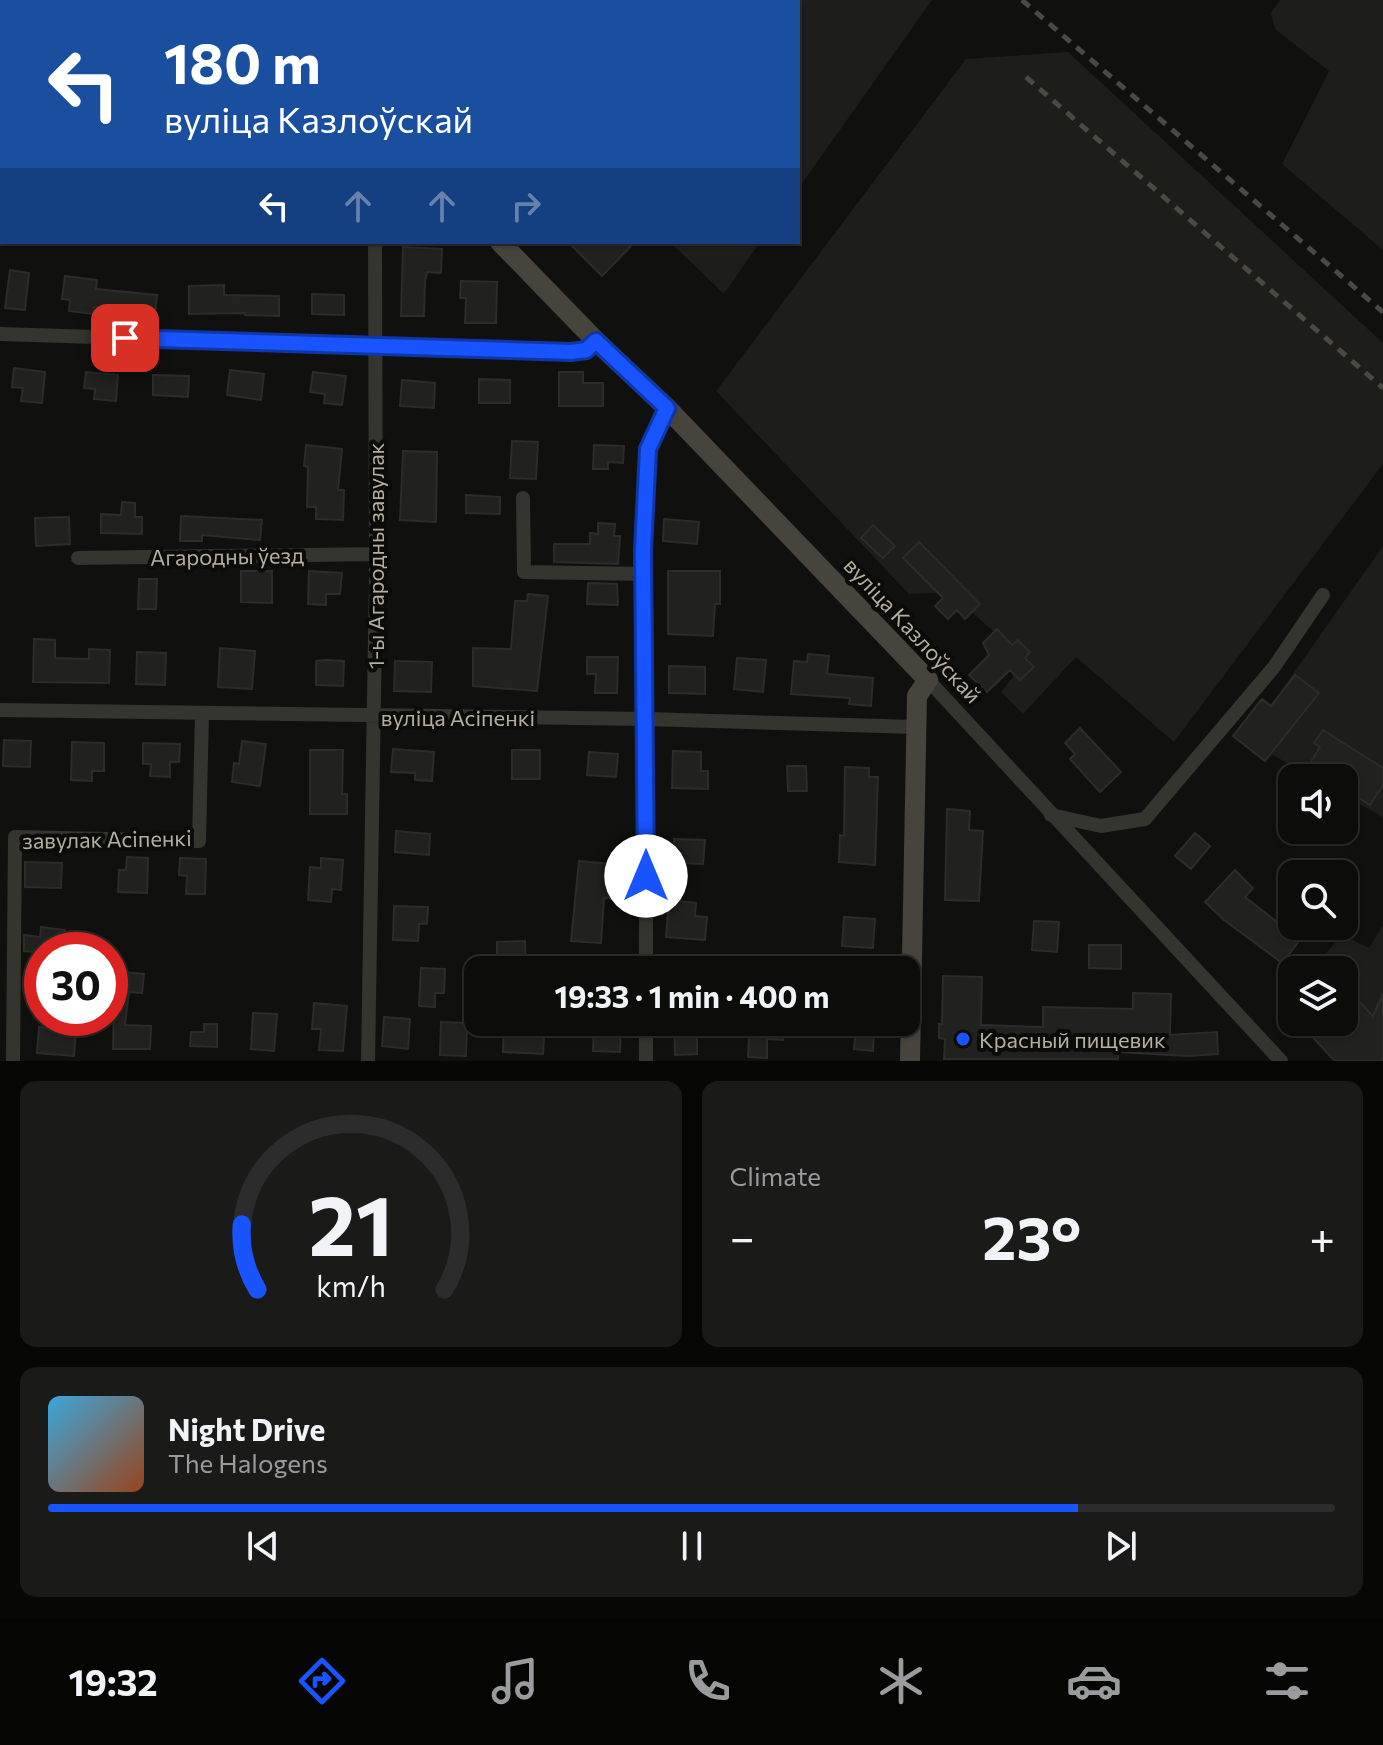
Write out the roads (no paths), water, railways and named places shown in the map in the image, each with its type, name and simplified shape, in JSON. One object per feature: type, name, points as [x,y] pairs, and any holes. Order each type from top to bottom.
[{"type":"street","name":"1-ы Агародны завулак","points":[[368,1061],[376,554],[375,244]]},
{"type":"street","name":"вуліца Казлоўскай","points":[[502,244],[596,341],[667,408],[928,680],[1281,1061]]},
{"type":"street","points":[[0,334],[571,352],[586,350],[596,341]]},
{"type":"street","points":[[646,956],[646,719],[642,574],[648,449],[667,408]]},
{"type":"street","points":[[523,498],[524,572],[642,574]]},
{"type":"street","name":"Агародны ўезд","points":[[78,558],[376,554]]},
{"type":"street","points":[[1051,815],[1101,826],[1145,819],[1274,667],[1323,595]]},
{"type":"street","points":[[910,1061],[917,696],[928,680]]},
{"type":"street","name":"вуліца Асіпенкі","points":[[0,710],[646,719],[916,727]]},
{"type":"street","name":"завулак Асіпенкі","points":[[13,1061],[15,837],[199,841],[202,714]]},
{"type":"street","points":[[646,1036],[646,1061]]},
{"type":"railway","points":[[1022,0],[1383,312]]},
{"type":"railway","points":[[1026,77],[1383,388]]},
{"type":"place","name":"Красный пищевик","points":[[963,1039]]}]
